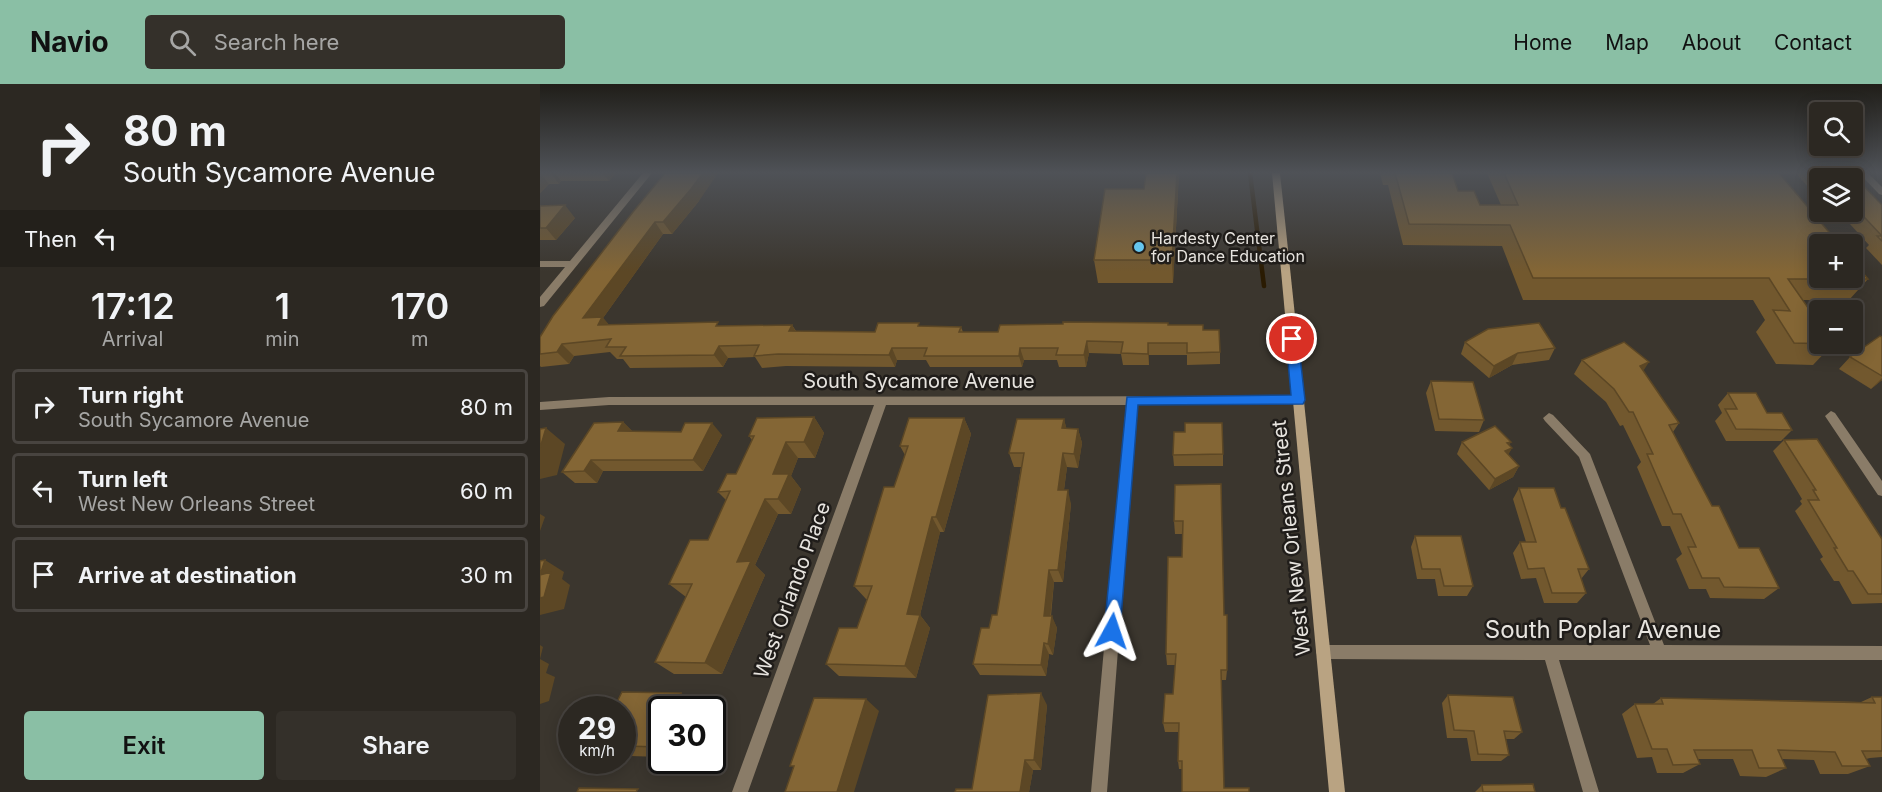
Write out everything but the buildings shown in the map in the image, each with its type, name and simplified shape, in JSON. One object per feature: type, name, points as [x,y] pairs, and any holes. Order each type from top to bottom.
[{"type":"main road","name":"West New Orleans Street","points":[[1279,206],[1337,792]]},
{"type":"street","points":[[540,304],[620,206]]},
{"type":"street","points":[[540,264],[572,264]]},
{"type":"street","name":"West Orlando Place","points":[[740,792],[882,400]]},
{"type":"street","points":[[1099,792],[1132,400]]},
{"type":"street","name":"South Sycamore Avenue","points":[[540,406],[609,401],[1298,400]]},
{"type":"street","points":[[1831,416],[1882,491]]},
{"type":"street","points":[[1549,418],[1584,454],[1660,653]]},
{"type":"street","name":"South Poplar Avenue","points":[[1323,652],[1882,653]]},
{"type":"street","points":[[1550,653],[1591,792]]},
{"type":"waterway","points":[[1254,206],[1264,286]]},
{"type":"place","name":"Hardesty Center for Dance Education","points":[[1139,247]]},
{"type":"route","points":[[1112,631],[1132,400],[1298,400],[1292,339]]}]
